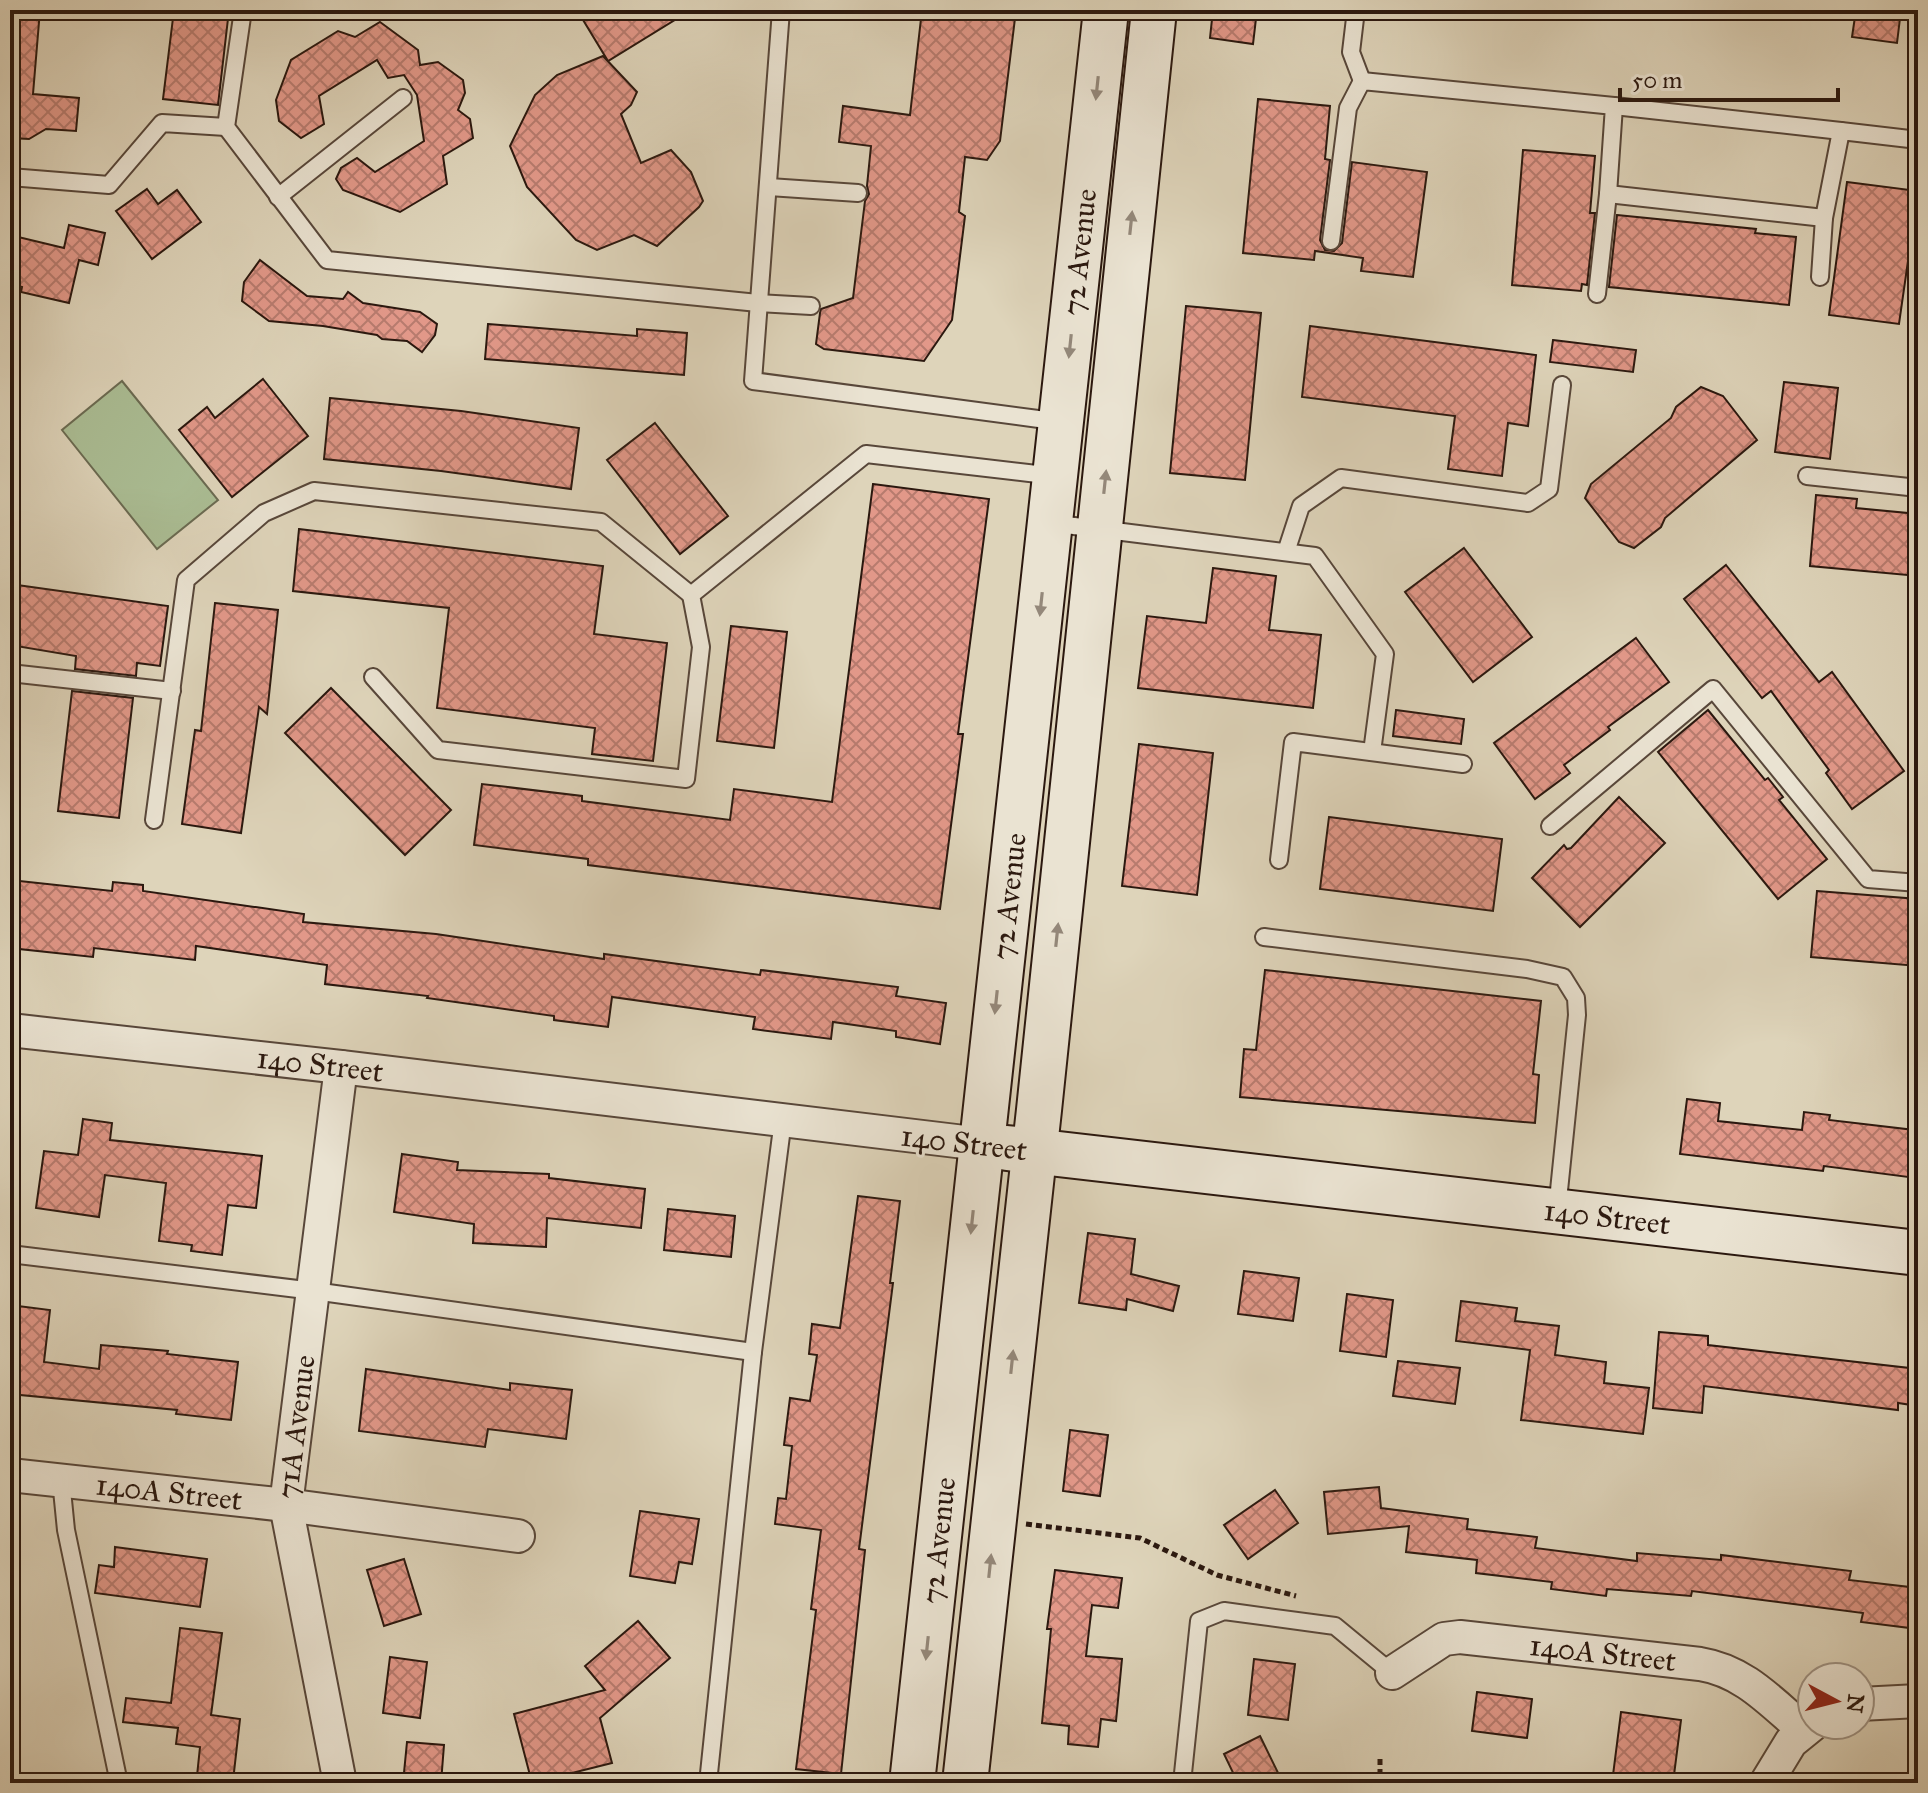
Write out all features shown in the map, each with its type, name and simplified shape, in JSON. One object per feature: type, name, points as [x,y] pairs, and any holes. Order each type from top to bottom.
[{"type":"main road","name":"72 Avenue","points":[[912,1783],[1106,10]]},
{"type":"main road","name":"72 Avenue","points":[[965,1783],[1154,10]]},
{"type":"main road","name":"140 Street","points":[[981,1144],[1918,1253]]},
{"type":"street","name":"140 Street","points":[[10,1030],[981,1144]]},
{"type":"street","name":"71A Avenue","points":[[340,1783],[286,1505],[341,1067]]},
{"type":"street","name":"140A Street","points":[[10,1475],[286,1505],[518,1536]]},
{"type":"street","name":"140A Street","points":[[1392,1673],[1444,1639],[1460,1637],[1700,1664],[1729,1671],[1755,1686],[1796,1718]]},
{"type":"street","points":[[1876,1703],[1918,1701]]},
{"type":"street","points":[[1766,1783],[1796,1738]]},
{"type":"lane","points":[[243,10],[226,127],[327,260],[811,306]]},
{"type":"lane","points":[[781,10],[753,381],[1061,422]]},
{"type":"lane","points":[[1331,241],[1348,108],[1362,81],[1351,52],[1356,10]]},
{"type":"lane","points":[[1362,81],[1918,140]]},
{"type":"lane","points":[[278,197],[403,98]]},
{"type":"lane","points":[[1597,294],[1614,106]]},
{"type":"lane","points":[[10,177],[109,185],[162,123],[226,127]]},
{"type":"lane","points":[[1820,277],[1824,218],[1841,131]]},
{"type":"lane","points":[[769,187],[858,193]]},
{"type":"lane","points":[[1608,194],[1824,218]]},
{"type":"lane","points":[[1286,552],[1301,506],[1341,478],[1528,503],[1549,489],[1562,385]]},
{"type":"lane","points":[[691,595],[866,454],[1055,476]]},
{"type":"lane","points":[[1807,476],[1918,488]]},
{"type":"lane","points":[[154,820],[186,580],[264,513],[314,491],[601,522],[691,595],[701,647],[686,779],[438,750],[373,677]]},
{"type":"lane","points":[[1050,523],[1315,556],[1385,654],[1372,752]]},
{"type":"lane","points":[[10,673],[172,691]]},
{"type":"lane","points":[[1550,826],[1713,689],[1868,879],[1918,883]]},
{"type":"lane","points":[[1279,860],[1293,742],[1463,764]]},
{"type":"lane","points":[[1264,937],[1527,969],[1563,977],[1576,998],[1577,1015],[1557,1212]]},
{"type":"lane","points":[[708,1783],[753,1352],[783,1120]]},
{"type":"lane","points":[[10,1254],[314,1291],[753,1352]]},
{"type":"lane","points":[[61,1480],[66,1530],[119,1783]]},
{"type":"lane","points":[[1182,1783],[1199,1621],[1224,1611],[1335,1626],[1392,1673]]},
{"type":"path","points":[[1017,1522],[1140,1538],[1217,1575],[1302,1597]]},
{"type":"path","points":[[1380,1759],[1380,1783]]},
{"type":"green space","points":[[122,381],[218,500],[157,549],[62,430]]},
{"type":"building","points":[[10,10],[40,10],[33,94],[79,98],[76,131],[46,129],[29,139],[10,138]]},
{"type":"building","points":[[174,10],[229,10],[218,105],[163,99]]},
{"type":"building","points":[[577,10],[691,10],[608,61]]},
{"type":"building","points":[[922,10],[1016,10],[1000,141],[987,160],[965,157],[959,212],[965,216],[952,320],[924,361],[824,349],[816,344],[821,309],[853,298],[865,201],[869,194],[871,146],[839,142],[843,106],[910,115]]},
{"type":"building","points":[[1213,10],[1257,10],[1253,44],[1210,38]]},
{"type":"building","points":[[1856,10],[1901,10],[1897,43],[1852,37]]},
{"type":"building","points":[[380,22],[418,50],[420,65],[438,62],[463,80],[465,93],[458,110],[470,119],[473,138],[443,156],[447,184],[400,212],[343,190],[336,179],[341,168],[357,158],[375,172],[424,141],[417,95],[404,75],[388,78],[377,60],[319,96],[324,124],[301,138],[279,121],[276,100],[291,60],[338,31],[355,37]]},
{"type":"building","points":[[603,56],[637,92],[631,105],[621,114],[641,163],[671,150],[691,172],[703,201],[657,246],[634,235],[597,250],[576,240],[527,187],[510,146],[535,95],[557,75]]},
{"type":"building","points":[[1258,99],[1330,106],[1325,159],[1330,160],[1320,240],[1325,250],[1334,251],[1342,243],[1352,162],[1427,172],[1413,277],[1361,271],[1363,258],[1315,251],[1314,260],[1243,253]]},
{"type":"building","points":[[1523,150],[1595,156],[1590,213],[1595,213],[1587,285],[1582,284],[1581,291],[1512,285]]},
{"type":"building","points":[[1847,182],[1918,191],[1899,324],[1829,315]]},
{"type":"building","points":[[147,189],[158,204],[177,190],[201,222],[152,259],[116,211]]},
{"type":"building","points":[[1617,215],[1756,229],[1755,233],[1796,237],[1789,305],[1609,287]]},
{"type":"building","points":[[69,225],[105,233],[98,265],[79,260],[69,303],[21,292],[22,287],[10,284],[10,235],[64,248]]},
{"type":"building","points":[[260,260],[307,296],[343,299],[348,292],[363,303],[420,312],[437,324],[435,335],[422,352],[407,341],[382,339],[377,335],[323,326],[269,321],[242,301],[244,282]]},
{"type":"building","points":[[1186,306],[1261,313],[1245,480],[1170,473]]},
{"type":"building","points":[[488,324],[637,336],[637,329],[687,333],[684,375],[485,359]]},
{"type":"building","points":[[1310,326],[1536,355],[1528,426],[1508,423],[1502,476],[1448,469],[1455,416],[1302,397]]},
{"type":"building","points":[[1553,340],[1636,350],[1633,372],[1550,362]]},
{"type":"building","points":[[263,379],[308,436],[232,497],[179,430],[207,407],[215,418]]},
{"type":"building","points":[[1784,382],[1838,388],[1830,459],[1775,452]]},
{"type":"building","points":[[1701,387],[1723,396],[1757,440],[1634,548],[1619,542],[1585,498],[1591,484],[1671,418],[1676,407]]},
{"type":"building","points":[[330,398],[461,411],[579,428],[571,489],[324,459]]},
{"type":"building","points":[[655,423],[728,516],[680,554],[607,460]]},
{"type":"building","points":[[873,484],[989,499],[958,734],[963,734],[940,909],[588,865],[588,859],[474,845],[482,784],[582,796],[582,801],[730,820],[734,789],[832,802]]},
{"type":"building","points":[[1816,495],[1857,499],[1856,508],[1918,514],[1918,576],[1810,566]]},
{"type":"building","points":[[299,529],[603,566],[594,634],[667,643],[653,761],[592,754],[595,728],[437,708],[449,608],[293,591]]},
{"type":"building","points":[[1464,548],[1532,637],[1473,682],[1405,592]]},
{"type":"building","points":[[1726,565],[1819,682],[1832,672],[1904,771],[1852,809],[1826,773],[1829,770],[1771,691],[1762,698],[1684,599]]},
{"type":"building","points":[[1213,568],[1276,576],[1269,630],[1321,635],[1313,708],[1138,688],[1147,616],[1206,623]]},
{"type":"building","points":[[10,584],[168,606],[160,666],[137,663],[136,676],[75,669],[76,656],[10,645]]},
{"type":"building","points":[[215,603],[278,610],[267,714],[259,707],[241,833],[182,824],[195,730],[201,731]]},
{"type":"building","points":[[731,626],[787,632],[774,748],[717,741]]},
{"type":"building","points":[[1636,638],[1669,682],[1608,727],[1610,730],[1564,765],[1570,773],[1535,799],[1494,743]]},
{"type":"building","points":[[331,688],[451,810],[405,855],[285,733]]},
{"type":"building","points":[[72,691],[133,698],[119,818],[58,811]]},
{"type":"building","points":[[1396,710],[1464,719],[1461,744],[1393,736]]},
{"type":"building","points":[[1708,710],[1765,780],[1768,778],[1783,797],[1779,800],[1827,859],[1778,899],[1658,752]]},
{"type":"building","points":[[1139,744],[1213,753],[1197,895],[1122,886]]},
{"type":"building","points":[[1619,797],[1665,843],[1580,927],[1532,878],[1564,845],[1567,849],[1571,848]]},
{"type":"building","points":[[1329,817],[1502,839],[1493,911],[1320,889]]},
{"type":"building","points":[[10,880],[112,891],[113,882],[143,885],[143,891],[304,914],[303,922],[436,934],[604,959],[604,954],[760,975],[761,970],[898,987],[896,996],[946,1003],[940,1044],[896,1037],[896,1031],[833,1022],[831,1039],[753,1029],[755,1017],[612,997],[608,1027],[554,1020],[554,1016],[428,996],[325,984],[327,965],[196,946],[195,960],[94,948],[93,957],[10,948]]},
{"type":"building","points":[[1817,891],[1918,899],[1918,966],[1811,957]]},
{"type":"building","points":[[1265,970],[1541,1001],[1533,1074],[1539,1075],[1535,1123],[1240,1097],[1244,1049],[1256,1050]]},
{"type":"building","points":[[1687,1099],[1720,1103],[1718,1121],[1802,1130],[1804,1112],[1830,1115],[1829,1120],[1914,1130],[1908,1177],[1824,1166],[1823,1171],[1680,1154]]},
{"type":"building","points":[[83,1119],[112,1123],[110,1140],[262,1156],[256,1208],[228,1205],[222,1255],[191,1251],[192,1245],[159,1241],[166,1183],[105,1175],[99,1217],[36,1208],[44,1151],[78,1155]]},
{"type":"building","points":[[402,1154],[458,1162],[457,1170],[549,1174],[549,1178],[645,1189],[641,1228],[547,1218],[546,1247],[473,1243],[474,1224],[394,1212]]},
{"type":"building","points":[[858,1196],[900,1201],[890,1283],[893,1283],[859,1549],[865,1550],[841,1774],[796,1769],[816,1610],[811,1609],[821,1530],[775,1524],[778,1498],[786,1499],[792,1446],[784,1445],[790,1398],[810,1401],[817,1355],[809,1354],[812,1324],[840,1328]]},
{"type":"building","points":[[668,1209],[735,1216],[731,1257],[664,1250]]},
{"type":"building","points":[[1088,1233],[1135,1239],[1131,1274],[1179,1286],[1173,1311],[1127,1299],[1126,1310],[1079,1303]]},
{"type":"building","points":[[1244,1271],[1299,1278],[1293,1321],[1238,1314]]},
{"type":"building","points":[[1347,1294],[1393,1300],[1386,1357],[1340,1351]]},
{"type":"building","points":[[1461,1301],[1517,1308],[1515,1321],[1559,1326],[1555,1355],[1606,1362],[1604,1383],[1649,1388],[1643,1434],[1521,1420],[1530,1350],[1456,1341]]},
{"type":"building","points":[[10,1305],[50,1310],[44,1362],[99,1369],[101,1345],[238,1362],[231,1420],[176,1414],[177,1410],[10,1394]]},
{"type":"building","points":[[1659,1332],[1708,1336],[1708,1345],[1918,1369],[1918,1406],[1898,1403],[1898,1410],[1704,1386],[1702,1413],[1653,1408]]},
{"type":"building","points":[[1398,1361],[1460,1368],[1455,1404],[1393,1396]]},
{"type":"building","points":[[366,1369],[510,1390],[510,1383],[572,1390],[566,1439],[488,1429],[485,1447],[359,1431]]},
{"type":"building","points":[[1070,1430],[1108,1435],[1100,1496],[1063,1491]]},
{"type":"building","points":[[1379,1487],[1381,1508],[1468,1519],[1467,1529],[1537,1537],[1535,1548],[1637,1561],[1637,1553],[1721,1560],[1721,1555],[1851,1571],[1849,1580],[1918,1588],[1918,1629],[1861,1622],[1863,1613],[1692,1591],[1691,1596],[1607,1589],[1606,1596],[1551,1589],[1552,1582],[1476,1573],[1477,1560],[1406,1552],[1409,1526],[1328,1534],[1324,1492]]},
{"type":"building","points":[[1275,1490],[1298,1523],[1248,1559],[1224,1525]]},
{"type":"building","points":[[640,1511],[699,1519],[692,1564],[679,1562],[675,1583],[630,1576]]},
{"type":"building","points":[[115,1547],[207,1559],[200,1607],[95,1593],[99,1565],[114,1567]]},
{"type":"building","points":[[404,1559],[421,1614],[384,1626],[367,1570]]},
{"type":"building","points":[[1055,1570],[1122,1578],[1118,1608],[1092,1605],[1086,1656],[1122,1659],[1116,1721],[1101,1719],[1098,1747],[1068,1744],[1069,1726],[1042,1723],[1051,1629],[1047,1629]]},
{"type":"building","points":[[638,1621],[670,1658],[600,1718],[612,1763],[532,1783],[514,1714],[605,1690],[585,1666]]},
{"type":"building","points":[[180,1628],[222,1633],[211,1715],[240,1719],[233,1781],[197,1776],[200,1747],[176,1744],[178,1728],[123,1722],[126,1698],[171,1703]]},
{"type":"building","points":[[390,1657],[427,1662],[420,1718],[383,1713]]},
{"type":"building","points":[[1254,1659],[1295,1664],[1288,1720],[1248,1715]]},
{"type":"building","points":[[1477,1692],[1532,1699],[1527,1738],[1472,1731]]},
{"type":"building","points":[[1621,1712],[1681,1720],[1673,1783],[1612,1783]]},
{"type":"building","points":[[1260,1736],[1283,1783],[1238,1783],[1224,1754]]},
{"type":"building","points":[[407,1742],[444,1745],[441,1783],[403,1783]]}]
